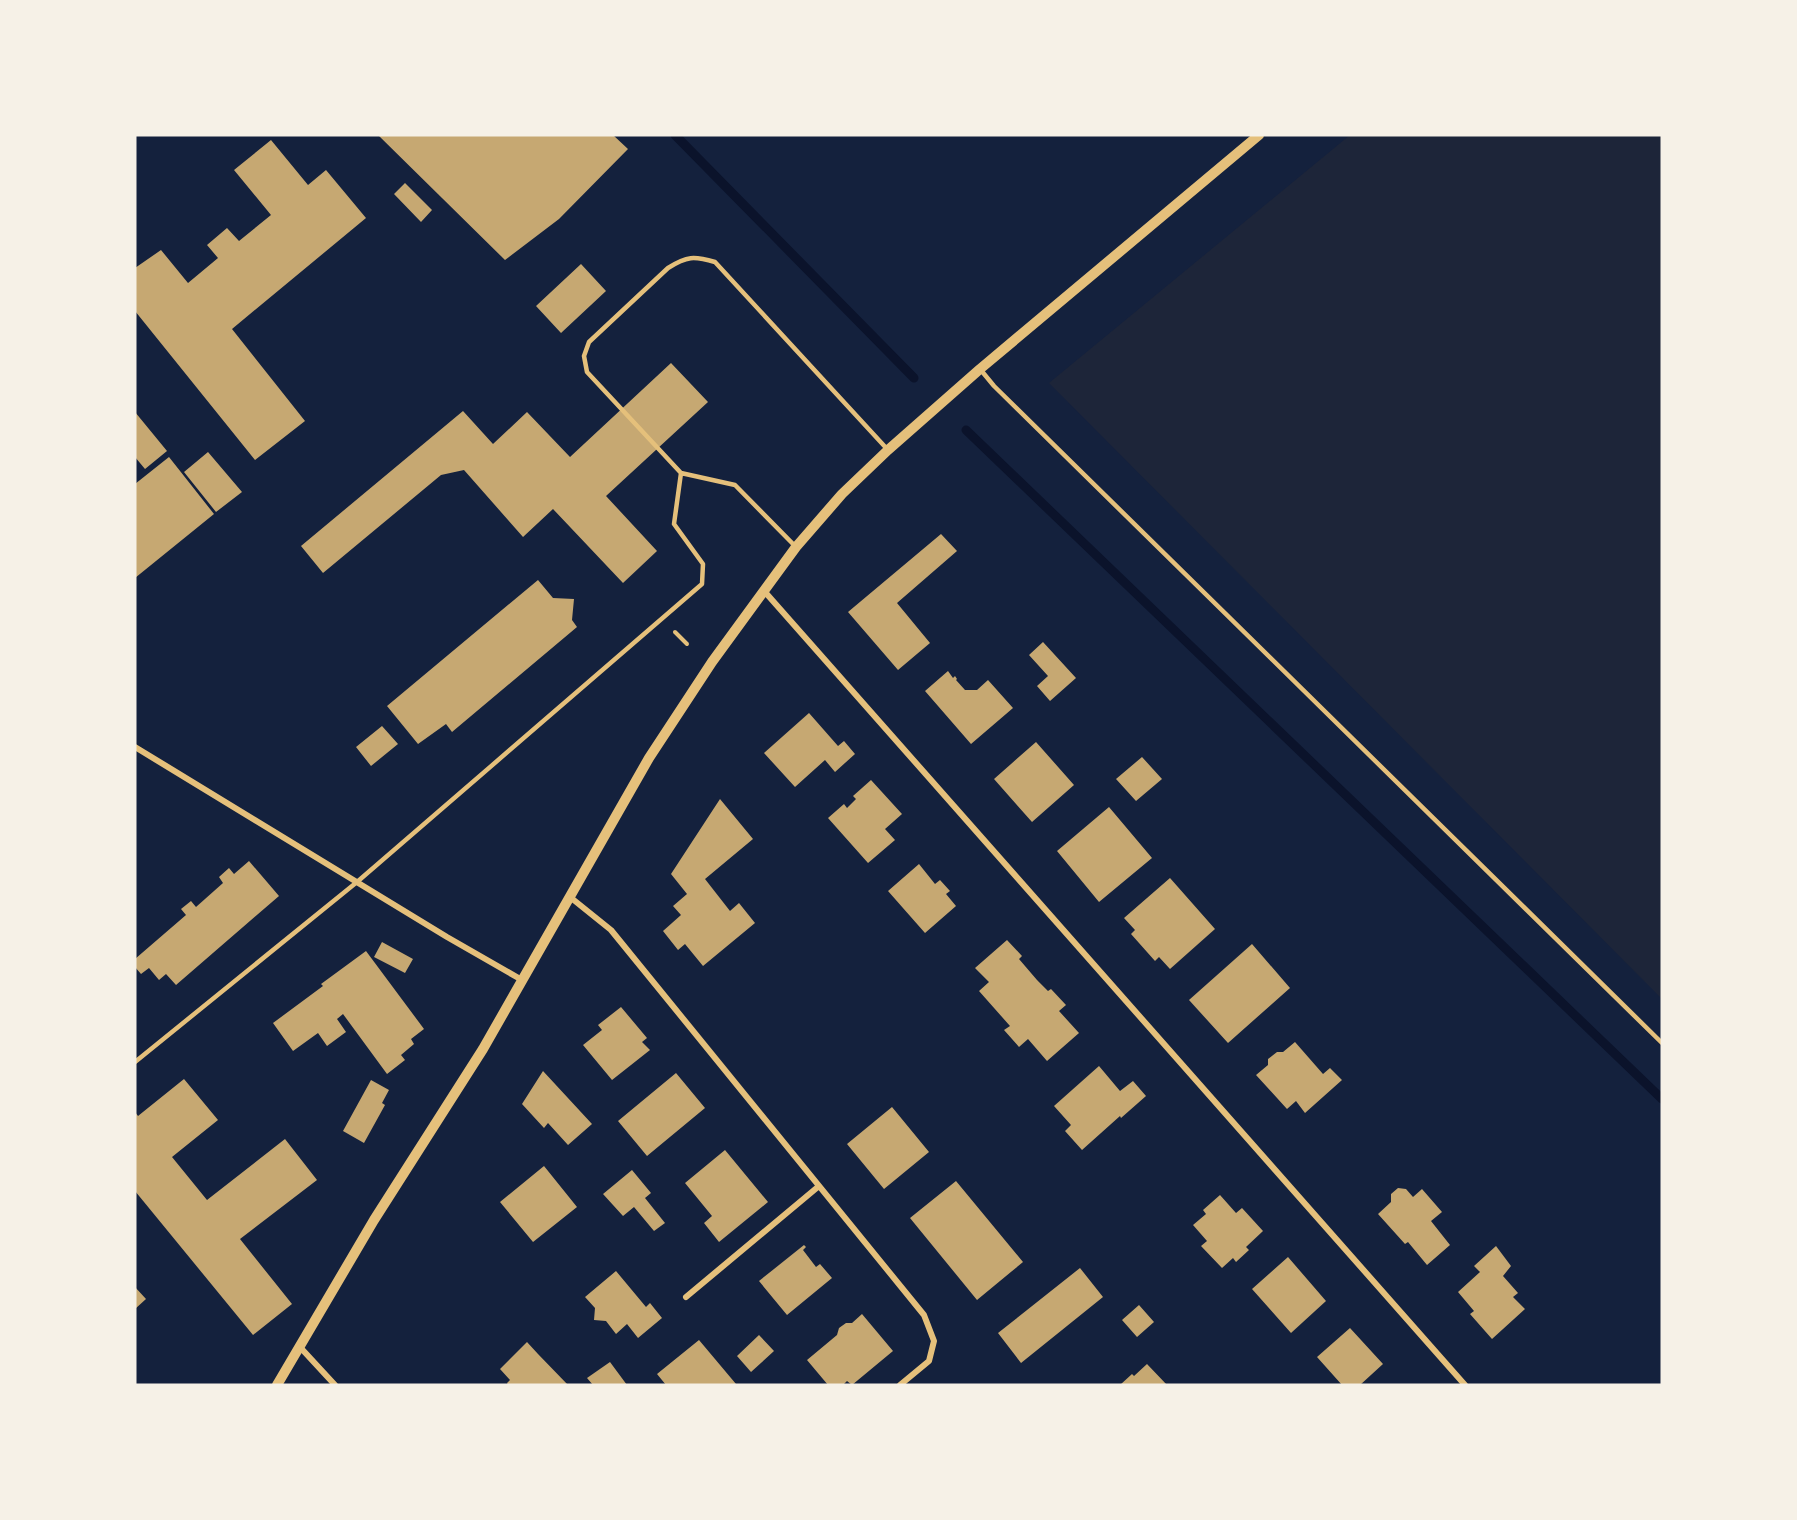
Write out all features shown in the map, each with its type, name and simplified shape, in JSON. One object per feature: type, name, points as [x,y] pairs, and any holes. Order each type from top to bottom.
[{"type":"street","points":[[277,1385],[374,1220],[483,1049],[649,758],[712,662],[796,548],[842,494],[888,450],[980,369],[1259,135]]},
{"type":"street","points":[[765,592],[1465,1385]]},
{"type":"street","points":[[135,747],[522,980]]},
{"type":"street","points":[[570,897],[611,930],[924,1315],[934,1341],[929,1360],[900,1385]]},
{"type":"street","points":[[686,1297],[819,1186]]},
{"type":"street","points":[[298,1346],[335,1385]]},
{"type":"lane","points":[[796,548],[735,485],[681,473],[587,372],[584,356],[589,342],[668,268],[682,259],[697,257],[715,262],[888,450]]},
{"type":"lane","points":[[980,369],[994,386],[1662,1043]]},
{"type":"lane","points":[[135,1062],[357,882],[702,584],[704,564],[674,524],[681,473]]},
{"type":"shaded area","points":[[1350,135],[1662,135],[1662,999],[1049,383]]},
{"type":"building","points":[[378,135],[613,135],[628,149],[559,219],[505,260]]},
{"type":"building","points":[[271,140],[308,185],[326,170],[366,218],[232,329],[305,421],[255,460],[135,311],[135,268],[161,250],[188,283],[218,258],[207,245],[227,228],[239,241],[271,215],[234,170]]},
{"type":"building","points":[[405,183],[432,210],[421,222],[394,194]]},
{"type":"building","points":[[581,264],[606,291],[561,333],[536,306]]},
{"type":"building","points":[[671,363],[708,402],[606,496],[657,551],[623,583],[553,509],[523,537],[464,470],[441,475],[323,573],[301,546],[463,411],[493,444],[527,412],[570,457]]},
{"type":"building","points":[[135,412],[167,451],[145,469],[135,457]]},
{"type":"building","points":[[208,452],[242,492],[216,512],[184,472]]},
{"type":"building","points":[[169,457],[214,514],[135,578],[135,484]]},
{"type":"building","points":[[941,534],[957,551],[897,603],[930,643],[898,670],[848,612]]},
{"type":"building","points":[[538,580],[553,598],[574,599],[572,620],[577,627],[452,732],[446,724],[418,744],[387,706]]},
{"type":"building","points":[[1043,642],[1076,678],[1050,701],[1037,686],[1048,676],[1029,655]]},
{"type":"building","points":[[948,671],[953,678],[955,676],[965,690],[977,690],[988,680],[1013,708],[971,744],[925,691]]},
{"type":"building","points":[[809,713],[838,746],[844,741],[855,754],[835,772],[825,760],[795,787],[764,753]]},
{"type":"building","points":[[382,726],[398,744],[371,766],[356,747]]},
{"type":"building","points":[[1036,742],[1074,785],[1032,822],[994,779]]},
{"type":"building","points":[[1142,757],[1162,779],[1136,801],[1116,779]]},
{"type":"building","points":[[871,780],[902,814],[885,829],[895,840],[868,863],[828,818],[844,804],[847,808],[856,799],[853,796]]},
{"type":"building","points":[[720,799],[753,839],[705,879],[730,911],[739,903],[755,923],[703,966],[685,944],[678,950],[663,931],[681,915],[673,906],[687,894],[671,874]]},
{"type":"building","points":[[1109,807],[1152,858],[1099,902],[1057,851]]},
{"type":"building","points":[[249,861],[279,896],[176,985],[166,974],[159,980],[149,968],[141,974],[135,967],[135,959],[186,915],[181,909],[191,901],[196,907],[223,883],[219,877],[229,868],[234,874]]},
{"type":"building","points":[[919,864],[935,884],[940,880],[950,891],[946,894],[956,906],[925,933],[888,891]]},
{"type":"building","points":[[1170,878],[1215,929],[1170,969],[1159,957],[1155,961],[1131,934],[1135,930],[1124,918]]},
{"type":"building","points":[[1007,940],[1022,956],[1019,959],[1037,980],[1048,991],[1051,989],[1066,1005],[1059,1011],[1079,1033],[1047,1061],[1028,1039],[1019,1047],[1004,1030],[1010,1026],[979,991],[989,982],[975,968]]},
{"type":"building","points":[[382,942],[413,959],[405,973],[374,957]]},
{"type":"building","points":[[1252,944],[1290,988],[1228,1043],[1189,1000]]},
{"type":"building","points":[[366,951],[424,1029],[411,1039],[414,1044],[401,1055],[405,1060],[387,1074],[343,1014],[337,1019],[346,1032],[327,1046],[318,1033],[293,1051],[273,1023]]},
{"type":"building","points":[[621,1007],[647,1038],[642,1042],[650,1050],[612,1080],[583,1045],[602,1030],[598,1025]]},
{"type":"building","points":[[1295,1042],[1323,1074],[1330,1068],[1342,1080],[1305,1113],[1296,1101],[1287,1109],[1256,1075],[1268,1065],[1268,1059],[1277,1052],[1283,1052]]},
{"type":"building","points":[[1099,1066],[1120,1091],[1133,1081],[1146,1096],[1082,1150],[1065,1131],[1071,1125],[1054,1106]]},
{"type":"building","points":[[543,1071],[592,1124],[568,1145],[548,1123],[544,1128],[522,1104]]},
{"type":"building","points":[[676,1073],[705,1108],[647,1156],[618,1121]]},
{"type":"building","points":[[184,1079],[218,1120],[172,1157],[207,1200],[285,1139],[317,1180],[240,1239],[292,1304],[253,1335],[135,1191],[135,1112],[138,1116]]},
{"type":"building","points":[[371,1080],[389,1090],[382,1103],[385,1105],[364,1143],[343,1131]]},
{"type":"building","points":[[892,1107],[929,1152],[884,1189],[847,1144]]},
{"type":"building","points":[[725,1150],[768,1202],[719,1242],[704,1223],[712,1216],[685,1183]]},
{"type":"building","points":[[544,1166],[577,1207],[533,1242],[500,1202]]},
{"type":"building","points":[[632,1170],[651,1193],[645,1198],[665,1223],[654,1231],[634,1207],[623,1216],[603,1194]]},
{"type":"building","points":[[956,1181],[1023,1262],[977,1300],[910,1218]]},
{"type":"building","points":[[1398,1188],[1406,1189],[1413,1197],[1422,1189],[1442,1212],[1431,1221],[1450,1245],[1427,1265],[1408,1242],[1405,1244],[1378,1214],[1391,1202],[1391,1194]]},
{"type":"building","points":[[1220,1195],[1236,1213],[1242,1208],[1263,1231],[1246,1247],[1249,1250],[1236,1262],[1233,1258],[1222,1268],[1201,1246],[1207,1241],[1193,1225],[1206,1214],[1203,1210]]},
{"type":"building","points":[[804,1245],[806,1247],[803,1250],[816,1267],[820,1264],[832,1278],[787,1315],[759,1281]]},
{"type":"building","points":[[1496,1246],[1511,1266],[1503,1276],[1518,1293],[1513,1297],[1525,1309],[1492,1339],[1470,1314],[1474,1311],[1458,1292],[1480,1272],[1474,1266]]},
{"type":"building","points":[[1288,1257],[1326,1301],[1291,1333],[1252,1289]]},
{"type":"building","points":[[1080,1268],[1103,1297],[1021,1363],[998,1333]]},
{"type":"building","points":[[616,1271],[646,1307],[650,1303],[662,1318],[638,1338],[627,1324],[616,1334],[606,1321],[594,1320],[595,1308],[585,1297]]},
{"type":"building","points":[[135,1287],[146,1299],[135,1309]]},
{"type":"building","points":[[1139,1305],[1154,1322],[1137,1337],[1122,1320]]},
{"type":"building","points":[[862,1314],[893,1351],[852,1385],[847,1381],[843,1385],[828,1385],[807,1360],[837,1335],[839,1328],[846,1323],[852,1323]]},
{"type":"building","points":[[1350,1328],[1383,1364],[1360,1385],[1342,1385],[1317,1357]]},
{"type":"building","points":[[759,1335],[774,1351],[751,1372],[737,1356]]},
{"type":"building","points":[[699,1340],[736,1384],[666,1385],[657,1374]]},
{"type":"building","points":[[527,1342],[568,1385],[508,1385],[510,1380],[500,1369]]},
{"type":"building","points":[[610,1362],[627,1385],[593,1385],[587,1378]]},
{"type":"building","points":[[1147,1364],[1167,1385],[1120,1385],[1132,1374],[1134,1376]]},
{"type":"waterway","points":[[675,135],[914,378]]},
{"type":"waterway","points":[[966,430],[1662,1099]]}]
